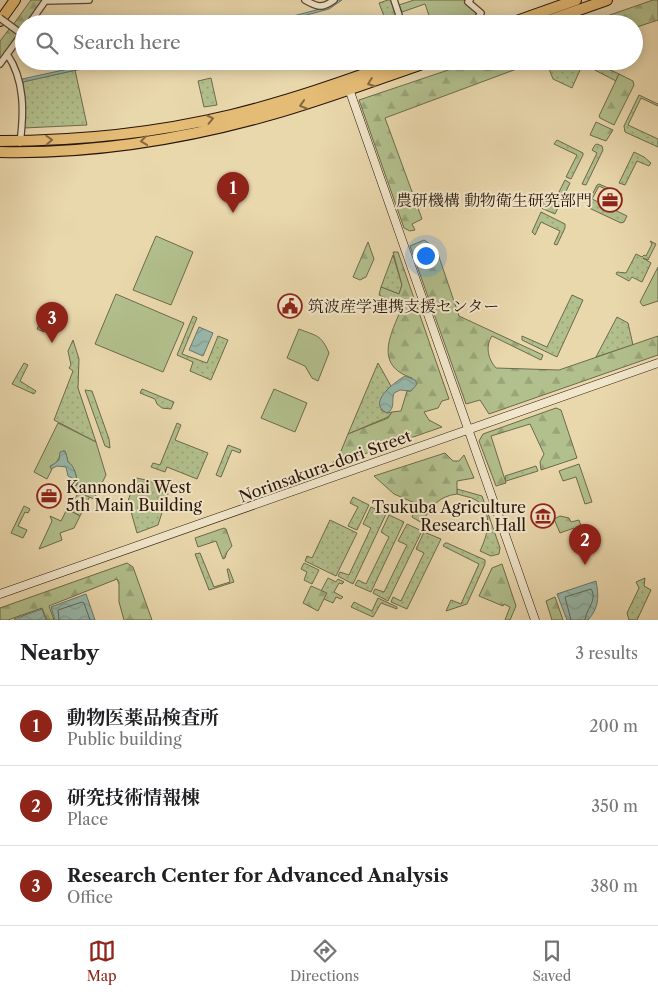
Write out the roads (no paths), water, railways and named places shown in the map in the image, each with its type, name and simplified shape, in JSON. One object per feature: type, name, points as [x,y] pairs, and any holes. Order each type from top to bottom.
[{"type":"highway","points":[[0,20],[15,0]]},
{"type":"highway","points":[[533,15],[574,0]]},
{"type":"highway","points":[[564,15],[607,0]]},
{"type":"highway","points":[[0,141],[119,134],[167,128],[247,111],[348,86],[383,70]]},
{"type":"highway","points":[[0,152],[101,147],[169,138],[249,121],[348,86],[401,70]]},
{"type":"street","points":[[36,15],[46,1],[89,0]]},
{"type":"street","points":[[305,0],[317,6],[328,5],[334,0]]},
{"type":"street","points":[[394,0],[399,15]]},
{"type":"street","points":[[470,0],[468,2],[481,13],[480,15]]},
{"type":"street","points":[[0,20],[15,28]]},
{"type":"street","points":[[0,64],[15,42]]},
{"type":"street","points":[[7,54],[20,82],[22,92],[18,152]]},
{"type":"street","points":[[348,86],[535,620]]},
{"type":"street","name":"Norinsakura-dori Street","points":[[0,594],[658,363]]},
{"type":"water","points":[[338,0],[342,0],[329,9],[307,15],[297,15],[328,7]]},
{"type":"water","points":[[64,70],[77,70],[22,82],[22,79]]},
{"type":"water","points":[[199,327],[213,333],[203,356],[189,350]]},
{"type":"water","points":[[405,376],[415,380],[417,384],[411,391],[400,390],[394,393],[392,407],[387,413],[381,409],[381,398],[389,388]]},
{"type":"water","points":[[60,452],[66,453],[68,462],[72,466],[78,481],[76,486],[73,483],[74,479],[68,476],[66,467],[57,466],[51,469],[50,467],[59,460]]},
{"type":"water","points":[[596,581],[597,602],[592,615],[588,620],[567,620],[557,594]]},
{"type":"water","points":[[86,594],[95,620],[55,620],[51,607]]},
{"type":"water","points":[[42,609],[46,620],[14,619]]},
{"type":"place","name":"農研機構 動物衛生研究部門","points":[[610,200]]},
{"type":"place","name":"動物医薬品検査所","points":[[233,213]]},
{"type":"place","name":"筑波産学連携支援センター","points":[[290,306]]},
{"type":"place","name":"Research Center for Advanced Analysis","points":[[52,343]]},
{"type":"place","name":"Kannondai West 5th Main Building","points":[[49,496]]},
{"type":"place","name":"Tsukuba Agriculture Research Hall","points":[[543,516]]},
{"type":"place","name":"研究技術情報棟","points":[[585,565]]}]
